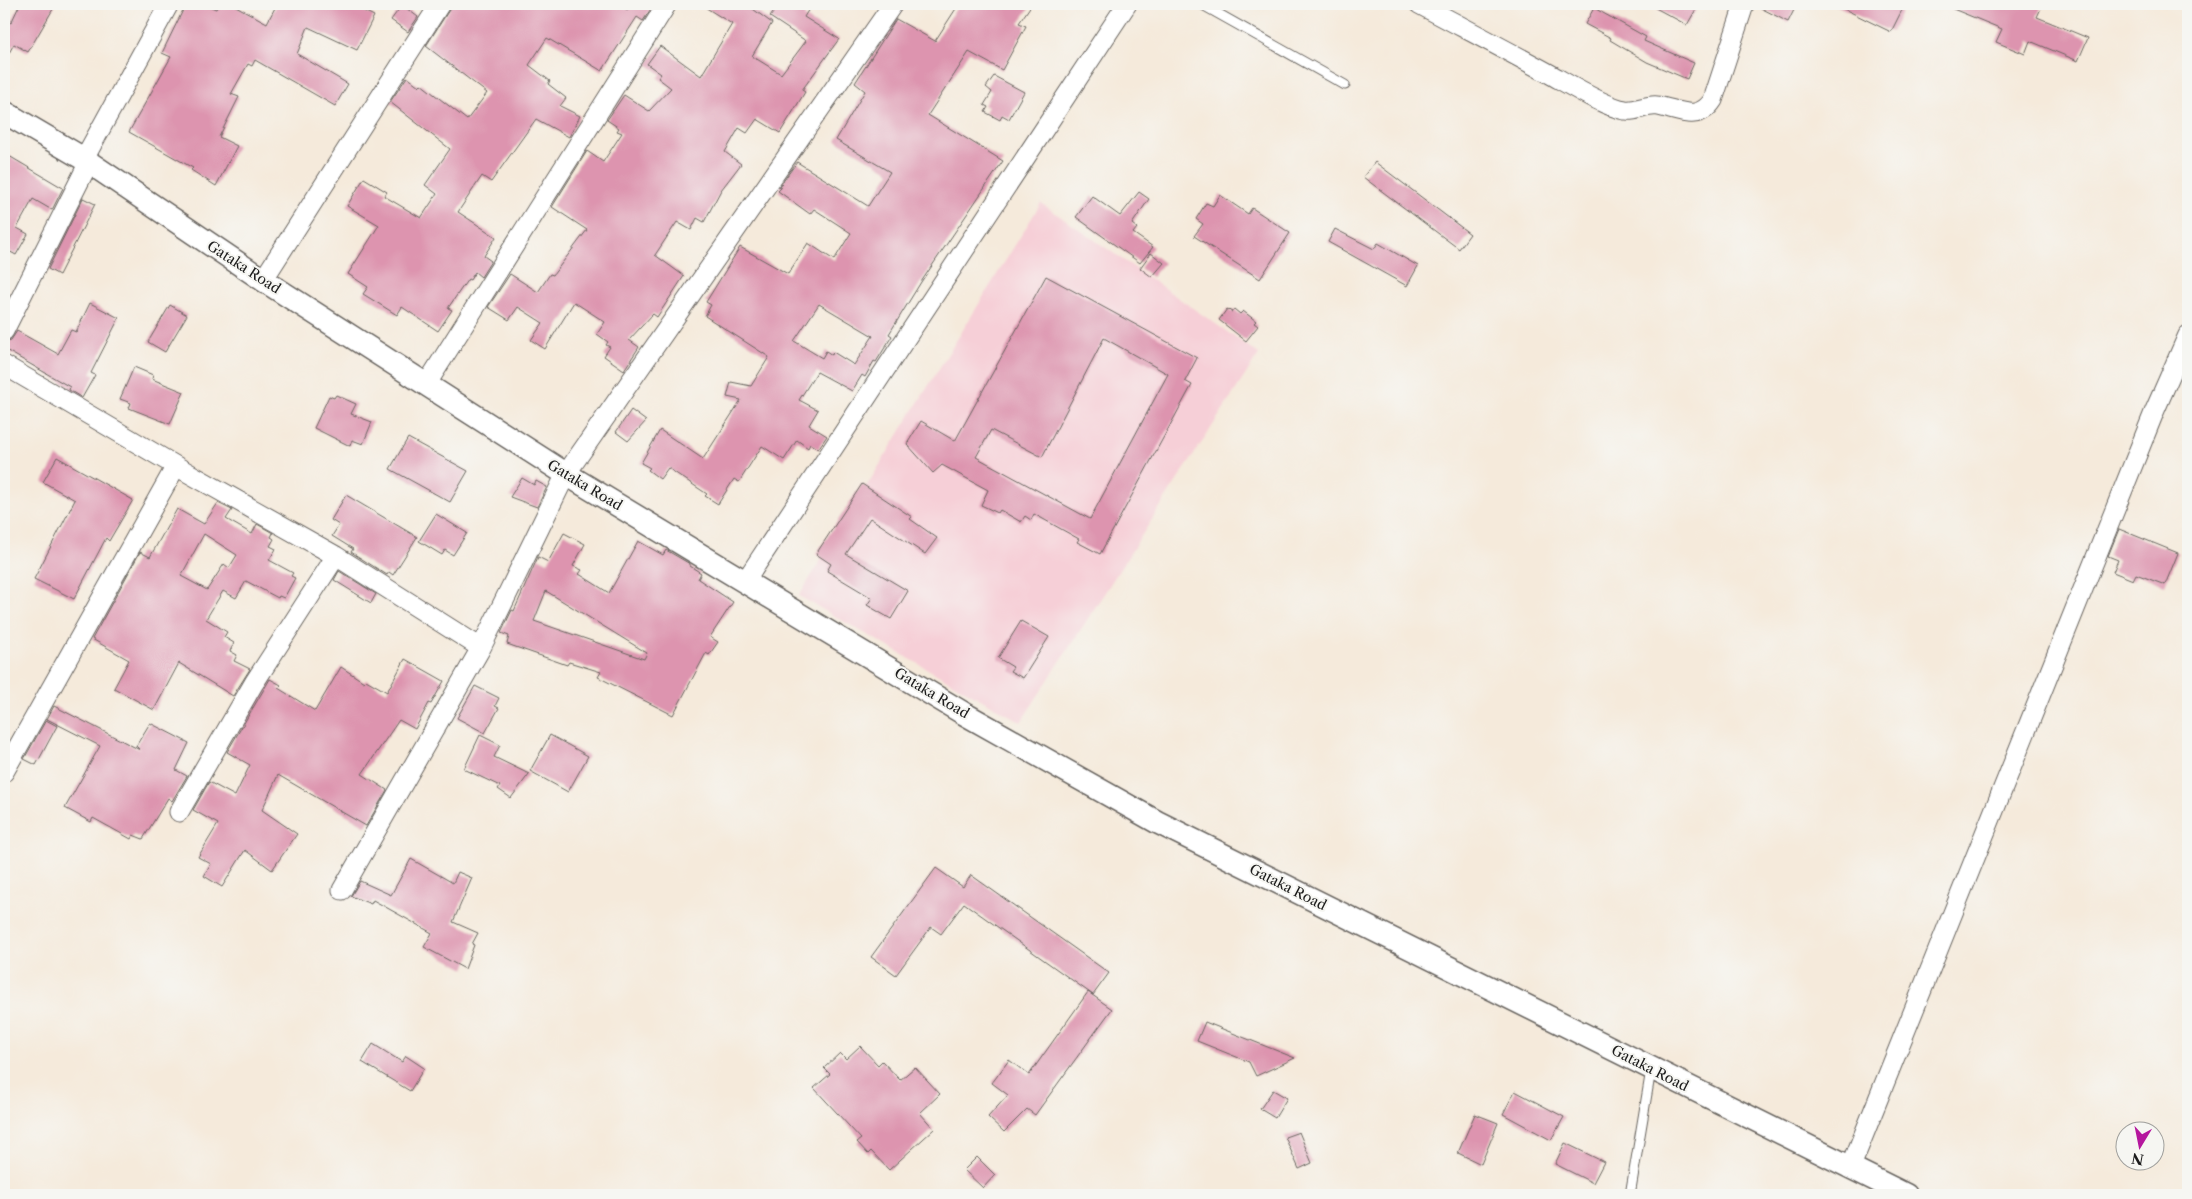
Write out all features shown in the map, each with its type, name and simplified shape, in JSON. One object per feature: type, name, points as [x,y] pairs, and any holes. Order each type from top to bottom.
[{"type":"street","points":[[263,280],[440,4]]},
{"type":"street","points":[[426,384],[667,4]]},
{"type":"street","points":[[342,890],[481,648],[566,474],[893,4]]},
{"type":"street","points":[[746,580],[1127,4]]},
{"type":"street","points":[[1418,4],[1578,90],[1617,108],[1632,110],[1656,106],[1686,113],[1696,113],[1707,109],[1713,100],[1743,8]]},
{"type":"street","points":[[4,331],[163,6]]},
{"type":"street","name":"Gataka Road","points":[[4,112],[86,162],[263,280],[566,474],[746,580],[963,712],[1157,822],[1850,1169],[1906,1195]]},
{"type":"street","points":[[1850,1169],[2155,410],[2188,335]]},
{"type":"street","points":[[4,365],[176,466],[336,556],[481,648]]},
{"type":"street","points":[[4,772],[176,466]]},
{"type":"street","points":[[179,812],[254,683],[336,556]]},
{"type":"lane","points":[[1201,4],[1345,86]]},
{"type":"lane","points":[[1630,1195],[1651,1069]]},
{"type":"shaded area","points":[[1041,203],[1259,354],[1021,722],[799,596]]},
{"type":"building","points":[[20,4],[56,4],[28,52],[14,44],[4,62],[4,19],[11,23]]},
{"type":"building","points":[[186,4],[204,4],[216,9],[219,4],[232,4],[267,23],[277,4],[350,4],[374,16],[357,50],[308,27],[297,54],[348,84],[335,106],[255,60],[252,66],[248,64],[231,94],[239,97],[219,137],[237,146],[216,186],[191,170],[193,168],[129,132],[171,57],[162,53]]},
{"type":"building","points":[[451,4],[616,4],[628,10],[620,4],[654,4],[643,21],[637,17],[602,71],[547,38],[529,65],[550,81],[548,84],[566,98],[560,106],[580,116],[569,137],[536,119],[491,182],[482,176],[458,212],[496,237],[484,256],[491,261],[481,277],[475,272],[470,280],[468,279],[448,308],[452,310],[438,331],[402,307],[397,315],[363,294],[368,287],[348,274],[379,225],[347,206],[364,178],[387,192],[384,196],[421,218],[437,194],[425,185],[450,149],[390,102],[407,77],[419,86],[421,84],[467,120],[487,93],[426,46]]},
{"type":"building","points":[[700,4],[746,4],[772,23],[752,56],[781,74],[806,41],[770,17],[780,4],[812,4],[804,17],[839,39],[802,90],[805,92],[780,133],[757,119],[747,133],[739,128],[725,152],[741,164],[721,190],[704,222],[697,218],[691,230],[677,222],[655,255],[684,276],[657,317],[653,314],[629,340],[639,347],[624,370],[604,356],[610,347],[606,345],[608,342],[597,334],[605,322],[574,302],[545,349],[531,340],[543,323],[518,307],[509,320],[488,307],[510,274],[538,292],[550,274],[553,275],[587,230],[552,207],[587,151],[603,162],[622,133],[617,131],[619,128],[607,120],[624,95],[649,111],[671,88],[658,78],[661,74],[647,64],[660,46],[701,76],[732,24]]},
{"type":"building","points":[[959,4],[1032,4],[1019,23],[1026,26],[1002,70],[969,52],[928,115],[1003,161],[921,282],[889,334],[892,336],[865,377],[862,375],[852,391],[817,372],[799,400],[818,410],[809,425],[827,436],[818,449],[810,444],[808,448],[797,440],[784,460],[762,446],[739,482],[734,479],[718,504],[705,496],[707,494],[668,468],[660,479],[648,470],[650,468],[641,463],[660,430],[703,459],[741,400],[727,397],[731,382],[751,386],[769,357],[705,316],[711,305],[706,302],[740,247],[788,274],[808,243],[834,260],[851,233],[814,209],[810,214],[778,191],[781,188],[779,187],[797,162],[868,206],[890,172],[836,140],[865,91],[855,83],[896,19],[935,41]],"holes":[[[819,304],[873,336],[854,365],[833,352],[832,355],[826,351],[822,358],[794,341]]]},
{"type":"building","points":[[1648,4],[1699,4],[1687,25]]},
{"type":"building","points":[[1753,4],[1797,4],[1788,22]]},
{"type":"building","points":[[1834,4],[1905,4],[1891,32]]},
{"type":"building","points":[[1941,4],[2043,4],[2037,17],[2088,38],[2078,61],[2030,41],[2025,54],[1996,42],[2002,29]]},
{"type":"building","points":[[402,5],[418,17],[408,32],[391,20]]},
{"type":"building","points":[[1594,8],[1646,37],[1644,41],[1694,63],[1687,79],[1647,62],[1610,40],[1611,38],[1585,24]]},
{"type":"building","points":[[994,76],[1024,92],[1009,119],[1002,115],[1000,120],[985,112],[988,107],[984,105],[992,92],[986,87]]},
{"type":"building","points":[[4,153],[63,188],[52,210],[33,199],[17,228],[28,234],[16,255],[5,249],[4,251]]},
{"type":"building","points":[[1375,162],[1470,234],[1459,249],[1363,177]]},
{"type":"building","points":[[1139,192],[1149,199],[1132,224],[1137,228],[1133,233],[1153,247],[1140,263],[1076,217],[1092,196],[1120,216]]},
{"type":"building","points":[[1220,195],[1248,214],[1252,208],[1290,233],[1260,279],[1194,236],[1203,224],[1196,219],[1206,203],[1213,206]]},
{"type":"building","points":[[83,198],[95,204],[59,275],[48,269]]},
{"type":"building","points":[[1335,229],[1374,249],[1378,243],[1418,266],[1407,286],[1328,242]]},
{"type":"building","points":[[1151,253],[1164,263],[1152,277],[1140,268]]},
{"type":"building","points":[[1046,276],[1197,358],[1185,381],[1192,385],[1100,554],[1077,542],[1079,539],[1034,514],[1031,520],[1025,516],[1021,522],[1000,510],[998,513],[981,505],[988,490],[942,465],[933,473],[907,444],[921,421],[955,441]],"holes":[[[1104,338],[1168,374],[1090,519],[976,457],[991,430],[1042,457]]]},
{"type":"building","points":[[90,303],[119,318],[91,373],[95,375],[82,398],[69,390],[70,387],[4,349],[4,342],[11,340],[17,331],[58,354],[71,330],[76,332]]},
{"type":"building","points":[[170,305],[187,315],[165,352],[148,342]]},
{"type":"building","points":[[1227,309],[1232,312],[1234,309],[1240,314],[1243,311],[1256,321],[1254,323],[1258,326],[1246,341],[1219,320]]},
{"type":"building","points":[[134,367],[153,375],[152,379],[184,392],[170,424],[129,408],[131,403],[120,399]]},
{"type":"building","points":[[336,395],[356,404],[351,414],[372,422],[363,444],[352,440],[350,446],[314,428],[329,396],[334,398]]},
{"type":"building","points":[[631,410],[646,421],[628,441],[616,432]]},
{"type":"building","points":[[408,438],[468,471],[450,502],[390,469]]},
{"type":"building","points":[[57,457],[133,500],[109,541],[106,538],[74,599],[34,579],[75,500],[43,482]]},
{"type":"building","points":[[522,478],[534,485],[536,481],[547,487],[537,507],[510,497]]},
{"type":"building","points":[[862,484],[912,517],[910,519],[937,538],[925,554],[870,518],[846,554],[908,591],[891,619],[867,605],[872,598],[827,571],[831,564],[816,554]]},
{"type":"building","points":[[346,495],[417,537],[393,575],[389,572],[387,575],[351,552],[353,549],[332,536],[339,525],[331,520]]},
{"type":"building","points":[[218,503],[232,510],[226,519],[252,534],[257,524],[273,533],[271,537],[274,539],[270,546],[276,549],[269,560],[293,573],[291,576],[295,578],[284,598],[279,596],[278,598],[246,581],[236,598],[223,591],[206,619],[227,632],[224,637],[234,643],[230,651],[237,655],[234,661],[250,669],[233,696],[179,663],[154,710],[114,688],[129,660],[92,639],[140,552],[150,557],[177,509],[204,524]],"holes":[[[204,534],[237,555],[229,568],[224,564],[207,590],[181,576]]]},
{"type":"building","points":[[436,514],[467,533],[453,555],[445,550],[442,555],[419,541]]},
{"type":"building","points":[[2119,529],[2178,553],[2165,585],[2136,574],[2133,580],[2113,572],[2118,560],[2108,556]]},
{"type":"building","points":[[564,533],[585,544],[573,566],[582,570],[579,574],[609,593],[638,541],[663,555],[666,550],[690,564],[690,566],[701,573],[698,579],[733,602],[710,637],[718,642],[709,655],[706,653],[673,715],[598,677],[601,672],[569,662],[567,665],[507,644],[509,636],[501,633],[512,610],[514,611],[538,557],[548,562]],"holes":[[[546,591],[647,653],[644,659],[534,621]]]},
{"type":"building","points":[[339,571],[376,594],[371,603],[334,580]]},
{"type":"building","points":[[1021,621],[1049,637],[1023,678],[1010,671],[1013,667],[998,658]]},
{"type":"building","points":[[405,659],[444,681],[415,729],[399,720],[362,774],[387,790],[366,826],[278,775],[262,810],[297,834],[272,870],[245,850],[222,887],[204,876],[211,864],[198,857],[218,824],[193,810],[209,782],[235,796],[250,765],[227,752],[270,679],[281,685],[278,688],[315,711],[341,667],[364,682],[366,680],[387,692]]},
{"type":"building","points":[[475,686],[499,698],[495,706],[499,708],[485,733],[457,718]]},
{"type":"building","points":[[54,706],[140,750],[136,746],[150,723],[189,743],[176,770],[187,776],[172,801],[168,798],[143,839],[133,835],[131,839],[93,818],[91,822],[65,808],[100,746],[47,719]]},
{"type":"building","points":[[46,720],[57,726],[36,765],[24,759]]},
{"type":"building","points":[[480,735],[500,745],[494,757],[529,774],[511,798],[498,789],[500,786],[464,769]]},
{"type":"building","points":[[550,735],[588,756],[568,792],[530,771]]},
{"type":"building","points":[[411,859],[453,883],[458,872],[472,878],[453,922],[478,933],[472,944],[474,945],[465,969],[424,947],[432,933],[373,900],[371,904],[351,896],[360,881],[391,895]]},
{"type":"building","points":[[936,868],[963,887],[971,875],[1109,973],[1093,995],[964,903],[941,934],[931,927],[896,975],[871,957]]},
{"type":"building","points":[[1088,992],[1112,1009],[1035,1115],[1027,1109],[1004,1132],[988,1117],[1008,1095],[992,1083],[1009,1060],[1029,1075]]},
{"type":"building","points":[[1205,1022],[1295,1058],[1256,1076],[1249,1062],[1197,1041]]},
{"type":"building","points":[[373,1044],[402,1062],[406,1056],[424,1068],[410,1091],[362,1062]]},
{"type":"building","points":[[860,1046],[878,1065],[882,1061],[900,1080],[915,1067],[940,1094],[920,1113],[934,1129],[889,1170],[871,1151],[868,1154],[857,1142],[861,1139],[814,1088],[830,1074],[824,1068],[840,1053],[846,1059]]},
{"type":"building","points":[[1273,1090],[1287,1098],[1275,1118],[1260,1109]]},
{"type":"building","points":[[1515,1091],[1564,1117],[1551,1140],[1503,1114]]},
{"type":"building","points":[[1475,1114],[1498,1123],[1481,1164],[1458,1153]]},
{"type":"building","points":[[1299,1132],[1312,1163],[1299,1169],[1285,1137]]},
{"type":"building","points":[[1565,1143],[1604,1162],[1593,1183],[1555,1164]]},
{"type":"building","points":[[977,1157],[995,1175],[983,1188],[964,1170]]}]
